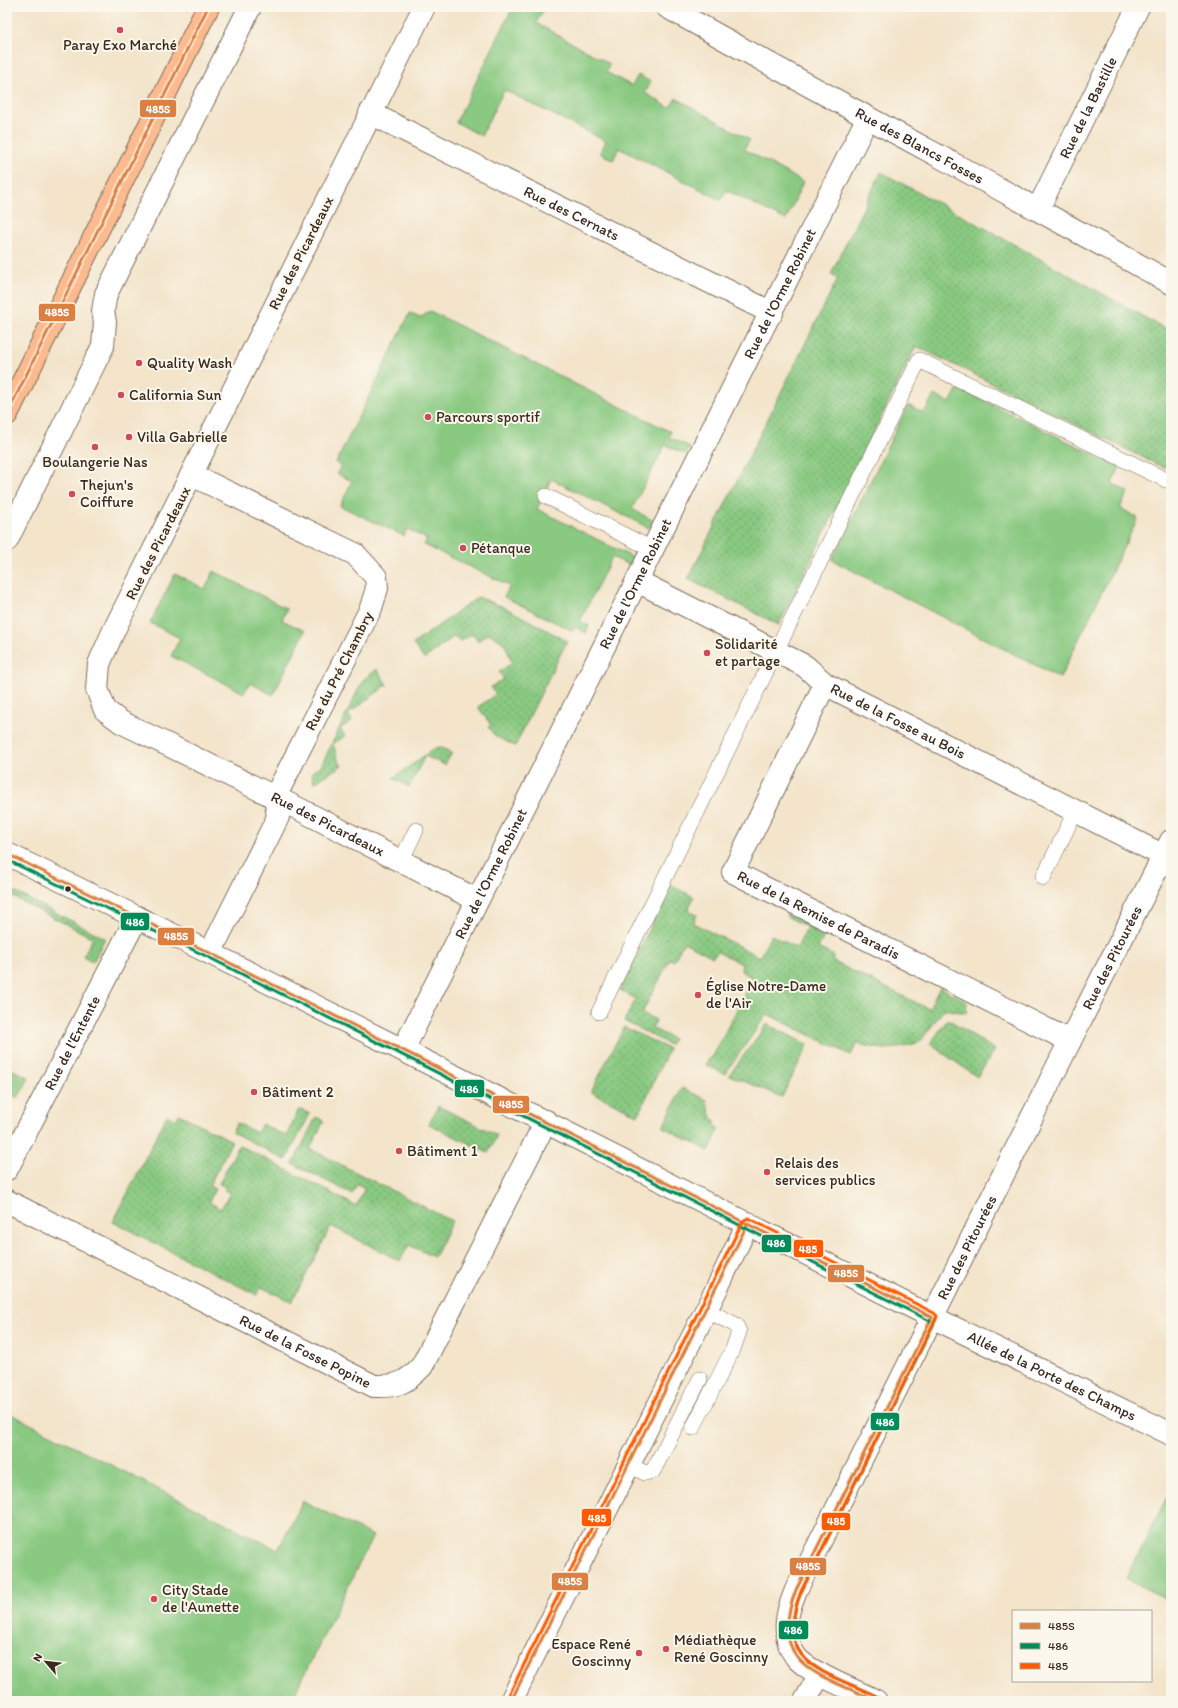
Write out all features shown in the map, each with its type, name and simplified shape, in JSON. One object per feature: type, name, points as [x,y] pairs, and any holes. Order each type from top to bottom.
[{"type":"main road","points":[[7,414],[208,7]]},
{"type":"street","points":[[7,540],[104,346],[105,322],[103,311],[106,294],[250,7]]},
{"type":"street","name":"Rue des Picardeaux","points":[[424,7],[114,630],[99,664],[98,689],[106,710],[121,722],[275,797],[477,900]]},
{"type":"street","name":"Rue de la Bastille","points":[[1038,209],[1138,7]]},
{"type":"street","name":"Rue des Blancs Fosses","points":[[678,10],[867,118],[1038,209],[1171,283]]},
{"type":"street","name":"Rue des Cernats","points":[[370,113],[772,313]]},
{"type":"street","name":"Rue de l'Orme Robinet","points":[[403,1050],[652,549],[772,313],[867,118]]},
{"type":"street","name":"Rue du Pré Chambry","points":[[192,474],[355,554],[376,577],[377,588],[371,608],[275,797]]},
{"type":"street","name":"Rue de la Fosse au Bois","points":[[636,581],[805,666],[825,684],[1017,780],[1075,812],[1167,849]]},
{"type":"street","name":"Rue de la Remise de Paradis","points":[[825,684],[733,872],[1070,1041]]},
{"type":"street","points":[[210,953],[278,817],[275,797]]},
{"type":"street","name":"Rue des Pitourées","points":[[820,1674],[808,1667],[797,1657],[789,1642],[786,1630],[788,1611],[796,1590],[1167,849]]},
{"type":"street","name":"Allée de la Porte des Champs","points":[[7,854],[210,953],[546,1121],[932,1317],[1171,1434]]},
{"type":"street","name":"Rue de l'Entente","points":[[7,1169],[137,917]]},
{"type":"street","name":"Rue de la Fosse Popine","points":[[7,1201],[374,1386],[390,1387],[401,1384],[411,1378],[422,1366],[546,1121]]},
{"type":"street","points":[[511,1701],[748,1223]]},
{"type":"street","points":[[805,1701],[820,1674],[876,1701]]},
{"type":"lane","points":[[599,1012],[919,360],[1166,480]]},
{"type":"lane","points":[[546,496],[652,549]]},
{"type":"lane","points":[[1043,878],[1075,812]]},
{"type":"lane","points":[[401,861],[416,830]]},
{"type":"lane","points":[[694,1428],[733,1349],[739,1332],[736,1325],[706,1310]]},
{"type":"lane","points":[[629,1465],[645,1473],[653,1471],[658,1464],[700,1379]]},
{"type":"green space","points":[[513,7],[545,7],[536,23],[610,64],[606,72],[632,86],[638,75],[651,82],[645,93],[670,108],[676,98],[750,140],[744,149],[803,182],[786,220],[726,190],[721,200],[619,148],[613,160],[600,153],[606,141],[504,90],[481,136],[456,122]]},
{"type":"green space","points":[[881,172],[1171,332],[1171,454],[1164,468],[916,346],[779,625],[688,579],[838,278],[831,274]]},
{"type":"green space","points":[[430,311],[671,432],[669,437],[690,447],[686,454],[665,445],[632,509],[654,521],[649,528],[551,479],[537,509],[634,558],[631,566],[612,557],[580,621],[589,626],[586,633],[575,627],[573,631],[504,597],[510,586],[424,545],[427,539],[407,529],[404,536],[340,506],[352,481],[337,474],[341,465],[336,463],[410,313],[420,318]]},
{"type":"green space","points":[[958,388],[1120,467],[1112,483],[1128,492],[1120,508],[1138,518],[1060,678],[832,560],[908,405],[924,413],[934,395],[950,403]]},
{"type":"green space","points":[[214,571],[287,609],[282,620],[305,631],[273,695],[250,683],[244,693],[171,656],[180,638],[150,623],[175,574],[205,589]]},
{"type":"green space","points":[[478,597],[506,608],[567,641],[515,746],[495,736],[488,727],[491,725],[478,707],[496,694],[491,687],[504,679],[499,672],[512,663],[505,644],[489,633],[478,641],[472,634],[460,642],[455,636],[424,659],[413,644]]},
{"type":"green space","points":[[377,669],[387,685],[348,714],[352,721],[340,729],[345,736],[333,744],[339,763],[342,765],[316,782],[313,781],[312,772],[321,766],[363,680]]},
{"type":"green space","points":[[440,747],[452,753],[445,765],[425,756],[409,787],[393,778],[435,748]]},
{"type":"green space","points":[[670,885],[694,897],[688,910],[697,915],[693,923],[760,957],[771,935],[797,948],[807,927],[786,916],[789,912],[827,931],[818,948],[834,956],[832,961],[929,1009],[940,987],[967,1002],[966,1013],[944,1009],[920,1042],[899,1048],[883,1049],[857,1044],[851,1055],[767,1014],[725,1074],[706,1065],[710,1057],[712,1058],[753,978],[741,971],[742,964],[718,952],[713,957],[684,942],[674,961],[670,959],[642,1013],[656,1020],[652,1028],[673,1039],[670,1045],[624,1021],[636,999],[620,990]]},
{"type":"green space","points":[[7,888],[105,938],[93,962],[83,956],[93,938],[7,894]]},
{"type":"green space","points":[[948,1019],[995,1050],[977,1077],[930,1044]]},
{"type":"green space","points":[[767,1024],[808,1045],[782,1097],[729,1075]]},
{"type":"green space","points":[[624,1027],[669,1049],[638,1115],[591,1092]]},
{"type":"green space","points":[[7,1067],[29,1078],[18,1098],[7,1092]]},
{"type":"green space","points":[[682,1088],[707,1100],[706,1102],[712,1116],[711,1118],[715,1120],[715,1126],[719,1128],[709,1151],[663,1127]]},
{"type":"green space","points":[[438,1106],[497,1135],[488,1153],[429,1124]]},
{"type":"green space","points":[[299,1109],[310,1114],[286,1160],[232,1132],[237,1123],[257,1133],[262,1124],[286,1136]]},
{"type":"green space","points":[[179,1114],[232,1141],[209,1186],[215,1189],[209,1202],[221,1209],[230,1193],[224,1190],[226,1187],[219,1184],[239,1145],[356,1206],[365,1188],[357,1184],[352,1194],[293,1164],[316,1117],[324,1121],[310,1149],[452,1221],[434,1257],[409,1245],[400,1261],[331,1226],[292,1302],[261,1287],[257,1295],[113,1222],[167,1115],[176,1120]]},
{"type":"green space","points":[[7,1412],[278,1550],[303,1501],[373,1536],[291,1701],[7,1701],[7,1524],[11,1517],[7,1515]]},
{"type":"green space","points":[[1171,1489],[1171,1601],[1126,1579]]},
{"type":"transit line","name":"485S","points":[[7,414],[208,7]]},
{"type":"transit line","name":"485S","points":[[7,854],[210,953],[932,1317],[796,1590],[789,1615],[788,1636],[793,1651],[804,1664],[818,1674],[876,1701]]},
{"type":"transit line","name":"486","points":[[7,860],[208,957],[930,1321]]},
{"type":"transit line","name":"485","points":[[507,1699],[743,1221],[748,1218],[934,1313],[937,1316],[801,1592],[794,1616],[793,1636],[799,1650],[809,1662],[823,1672],[878,1697]]},
{"type":"transit line","name":"485S","points":[[511,1701],[748,1223]]},
{"type":"transit line","name":"486","points":[[878,1697],[823,1672],[809,1662],[799,1650],[793,1636],[794,1616],[801,1592],[936,1319]]},
{"type":"place","name":"Paray Exo Marché","points":[[120,30]]},
{"type":"place","name":"Quality Wash","points":[[139,363]]},
{"type":"place","name":"California Sun","points":[[121,395]]},
{"type":"place","name":"Parcours sportif","points":[[428,417]]},
{"type":"place","name":"Villa Gabrielle","points":[[129,437]]},
{"type":"place","name":"Boulangerie Nas","points":[[95,447]]},
{"type":"place","name":"Thejun's Coiffure","points":[[72,494]]},
{"type":"place","name":"Pétanque","points":[[463,548]]},
{"type":"place","name":"Solidarité et partage","points":[[707,653]]},
{"type":"place","name":"Église Notre-Dame de l'Air","points":[[698,995]]},
{"type":"place","name":"Bâtiment 2","points":[[254,1092]]},
{"type":"place","name":"Bâtiment 1","points":[[399,1151]]},
{"type":"place","name":"Relais des services publics","points":[[767,1172]]},
{"type":"place","name":"City Stade de l'Aunette","points":[[154,1599]]},
{"type":"place","name":"Médiathèque René Goscinny","points":[[666,1649]]},
{"type":"place","name":"Espace René Goscinny","points":[[639,1653]]}]
